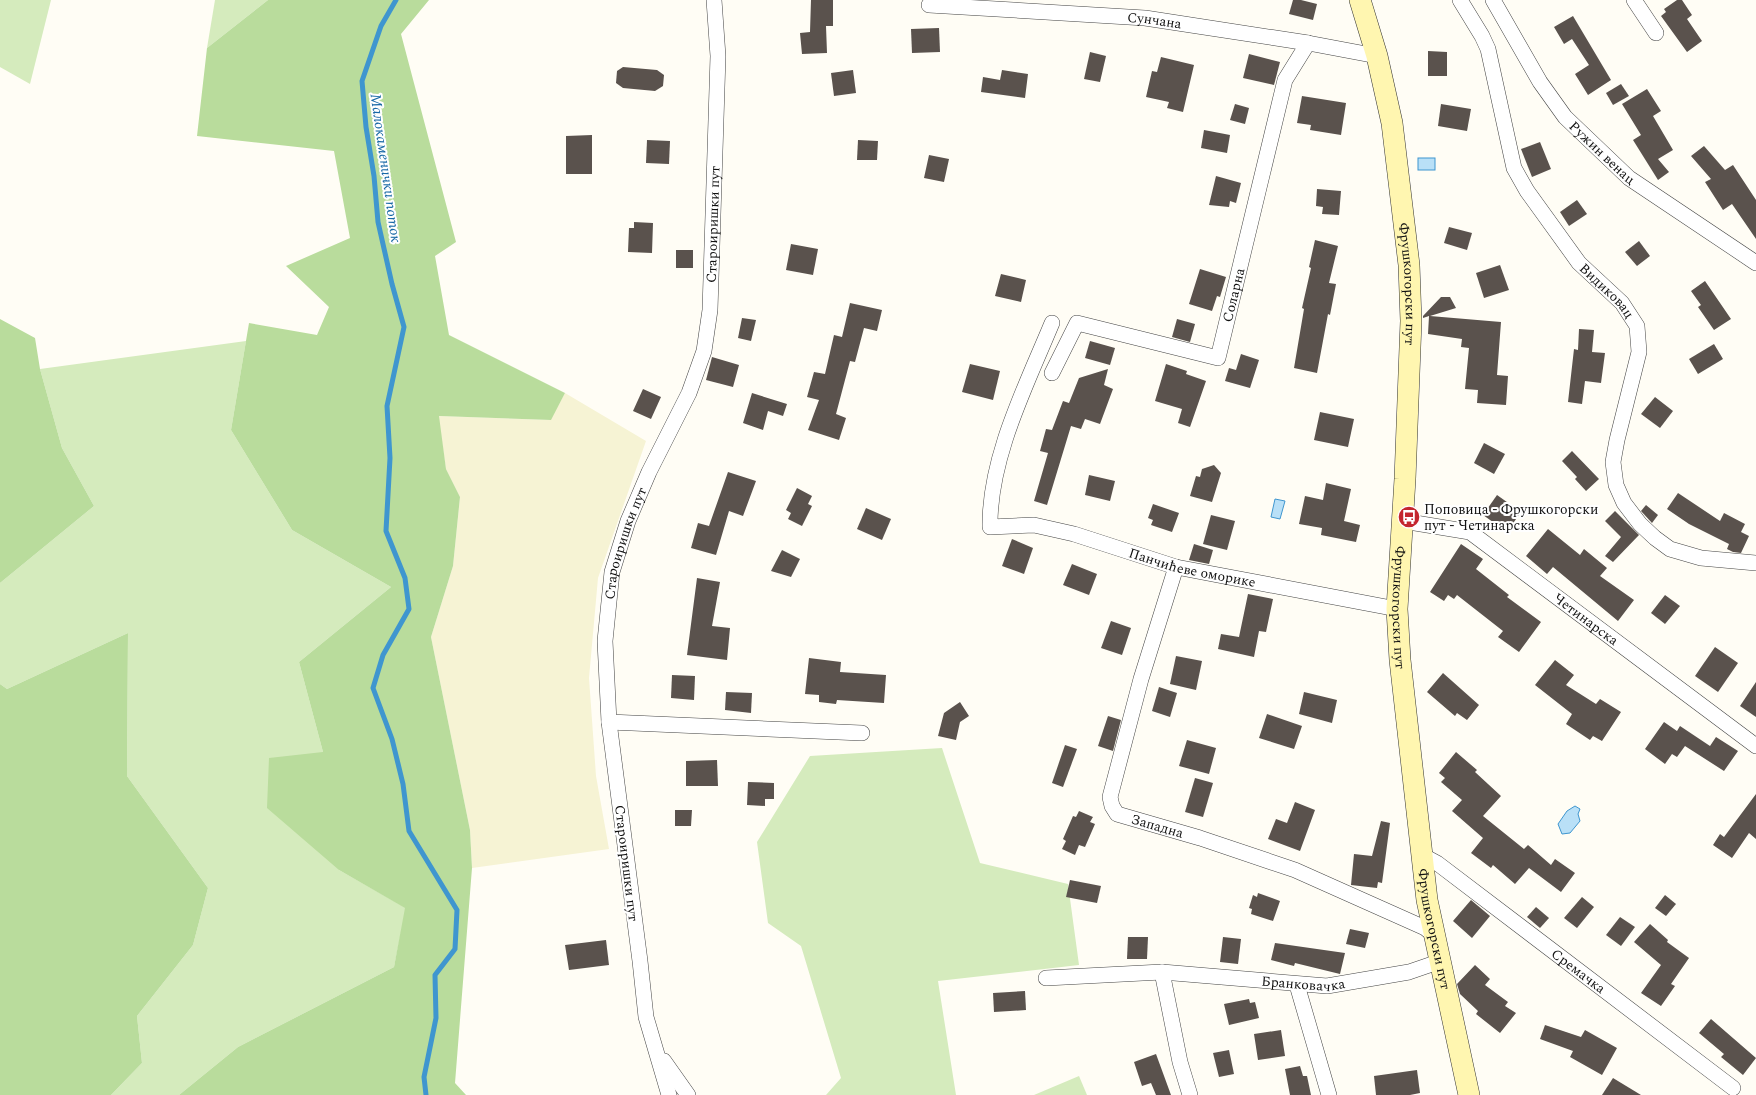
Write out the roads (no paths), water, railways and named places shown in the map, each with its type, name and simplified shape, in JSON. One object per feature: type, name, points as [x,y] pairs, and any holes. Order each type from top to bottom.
[{"type":"street","name":"Староиришки пут","points":[[669,1095],[646,1016],[609,722],[605,641],[612,572],[628,521],[649,472],[689,393],[704,351],[710,310],[717,64],[714,0]]},
{"type":"street","name":"Фрушкогорски пут","points":[[1360,0],[1377,56],[1392,123],[1409,265],[1411,321],[1397,609],[1400,660],[1427,900],[1469,1095]]},
{"type":"street","name":"Видиковац","points":[[1460,0],[1482,36],[1488,49],[1514,168],[1527,191],[1579,263],[1622,303],[1633,317],[1637,326],[1639,352],[1616,440],[1613,462],[1616,485],[1624,503],[1640,524],[1654,538],[1670,549],[1701,558],[1756,563]]},
{"type":"street","name":"Ружин венац","points":[[1493,0],[1540,82],[1565,117],[1629,178],[1756,263]]},
{"type":"street","points":[[1634,0],[1656,33]]},
{"type":"street","name":"Сунчана","points":[[929,5],[1145,18],[1308,42],[1377,56]]},
{"type":"street","name":"Соларна","points":[[1052,373],[1077,323],[1218,358],[1285,80],[1308,42]]},
{"type":"street","name":"Панчићеве оморике","points":[[1052,323],[1000,453],[991,494],[990,527],[1034,525],[1074,534],[1176,566],[1397,609]]},
{"type":"street","name":"Четинарска","points":[[1402,521],[1470,532],[1756,746]]},
{"type":"street","name":"Западна","points":[[1176,566],[1141,679],[1110,797],[1112,806],[1117,814],[1200,838],[1295,870],[1425,928],[1435,936]]},
{"type":"street","points":[[609,722],[862,733]]},
{"type":"street","name":"Сремачка","points":[[1422,855],[1437,863],[1733,1088]]},
{"type":"street","name":"Бранковачка","points":[[1046,978],[1162,972],[1297,985],[1327,986],[1409,972],[1441,961]]},
{"type":"street","points":[[1162,972],[1180,1062],[1190,1095]]},
{"type":"street","points":[[1297,985],[1330,1095]]},
{"type":"street","points":[[657,1052],[688,1095]]},
{"type":"water","points":[[1418,158],[1435,158],[1435,170],[1418,170]]},
{"type":"water","points":[[1275,499],[1285,501],[1280,519],[1271,517]]},
{"type":"water","points":[[1575,806],[1580,809],[1578,814],[1580,821],[1570,833],[1562,834],[1558,824],[1567,811]]},
{"type":"waterway","name":"Малокаменички поток","points":[[396,0],[381,26],[362,81],[366,127],[374,176],[378,222],[392,284],[404,327],[387,406],[390,458],[386,531],[405,578],[409,609],[383,655],[373,688],[392,739],[403,784],[409,831],[457,910],[455,949],[435,975],[436,1018],[424,1077],[426,1095]]},
{"type":"place","name":"Поповица - Фрушкогорски пут - Четинарска","points":[[1409,517]]}]
